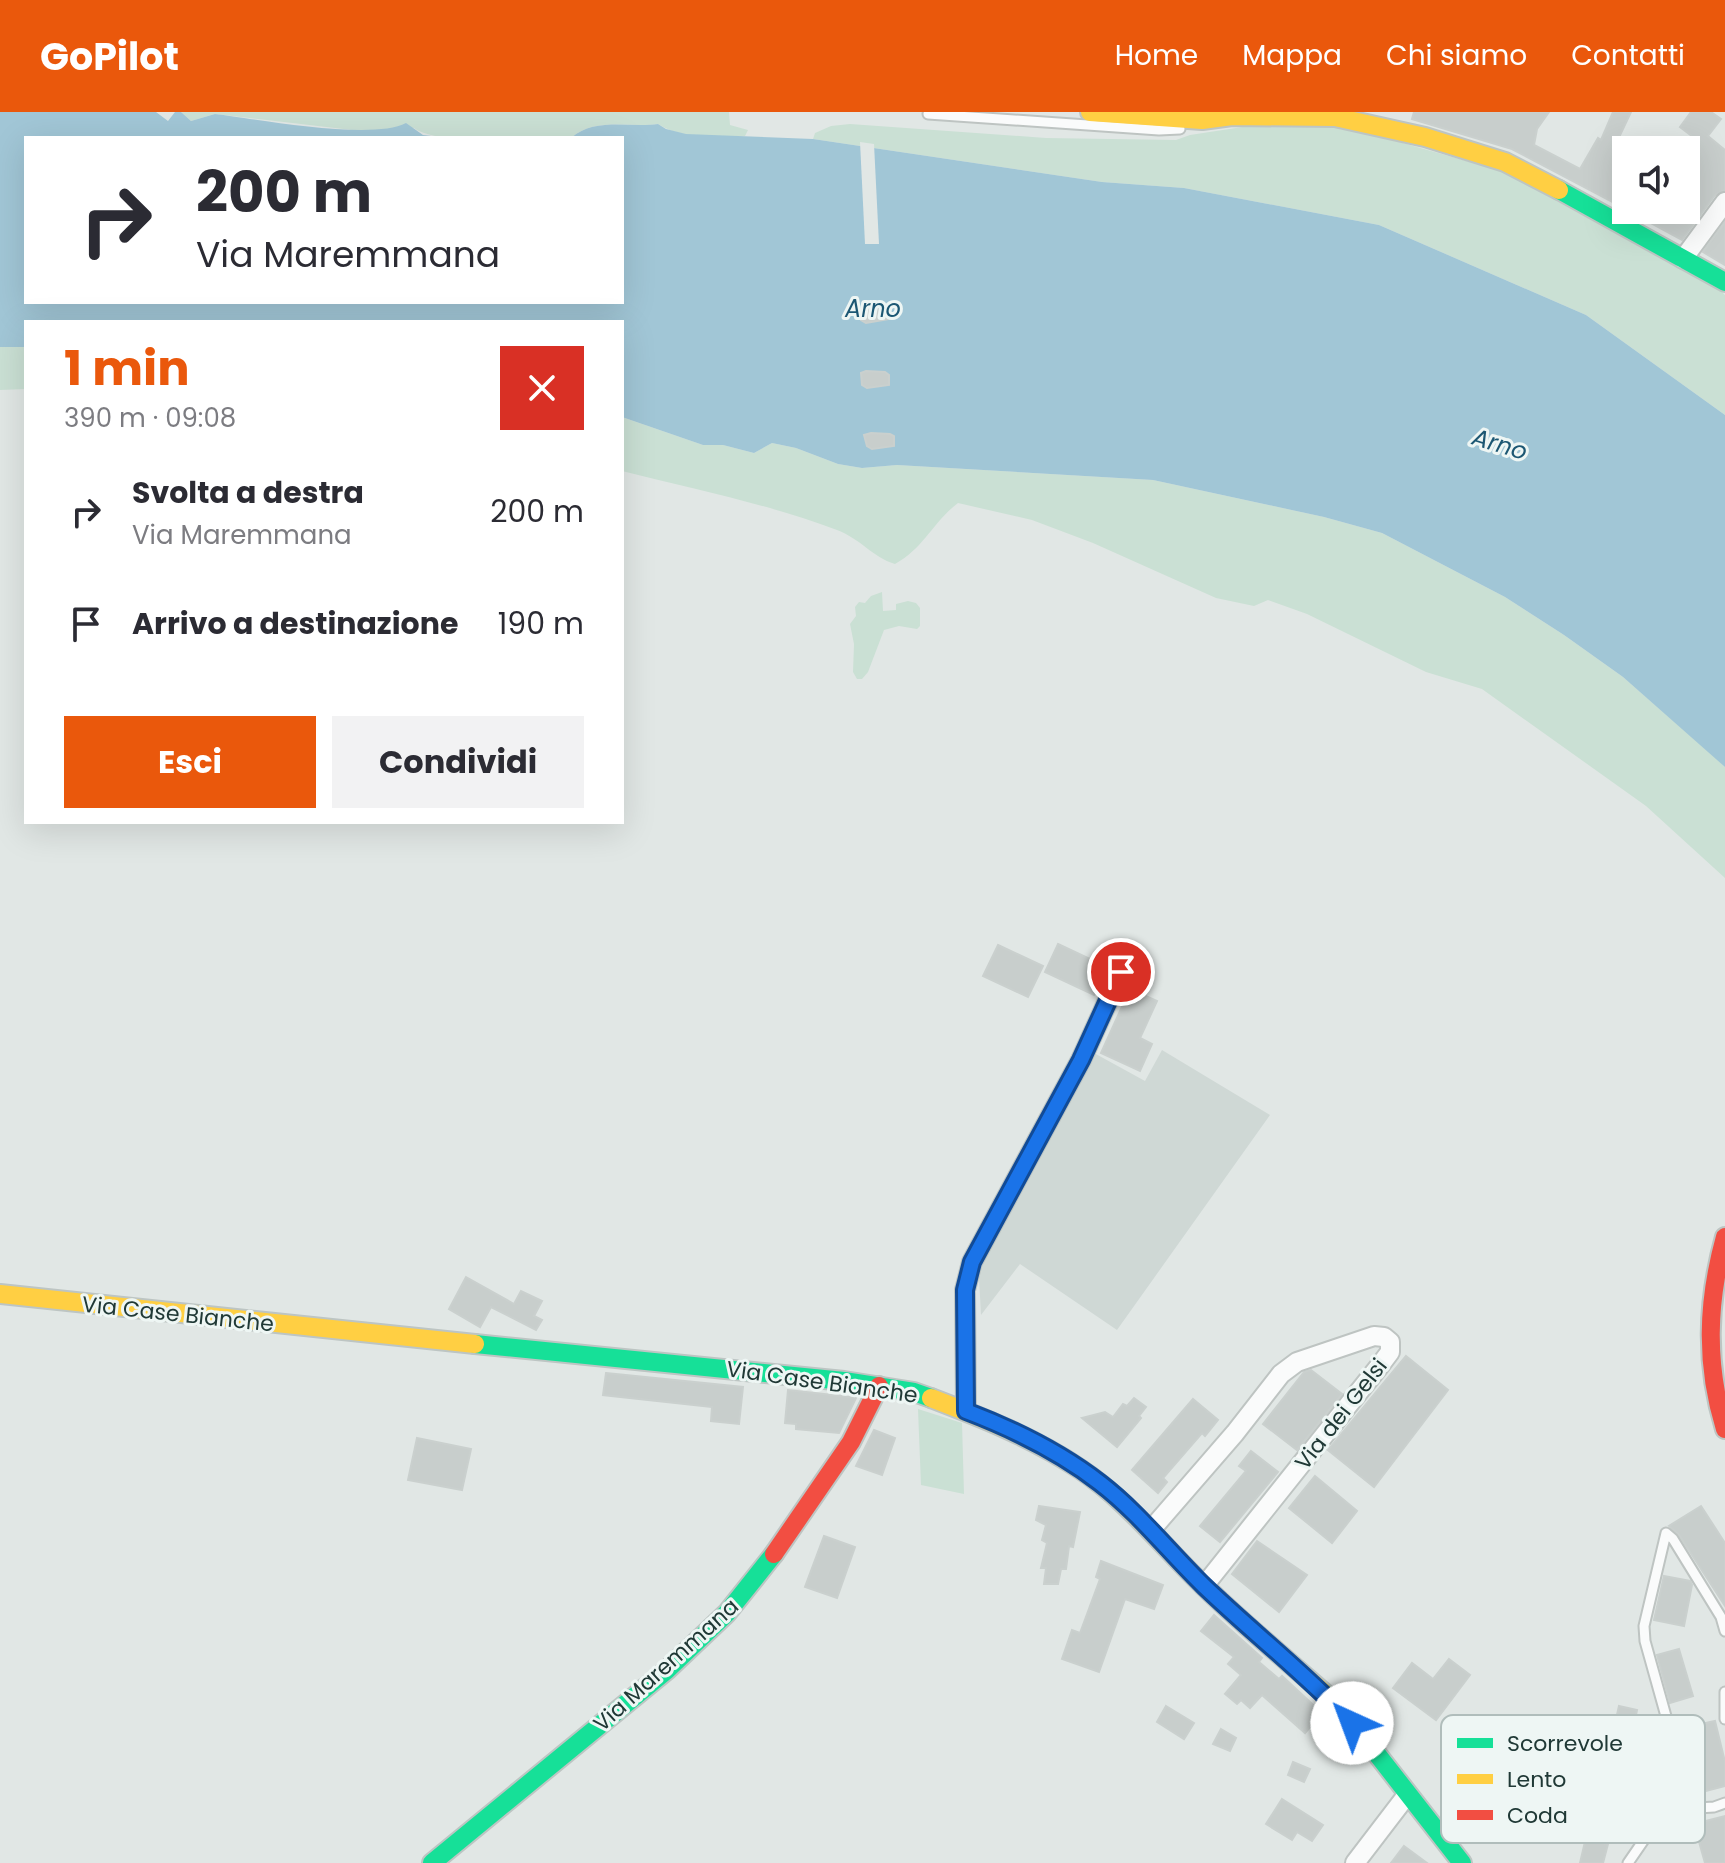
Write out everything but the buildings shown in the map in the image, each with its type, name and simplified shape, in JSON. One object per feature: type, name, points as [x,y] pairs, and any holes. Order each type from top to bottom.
[{"type":"street","points":[[1090,112],[1202,120],[1238,114],[1335,117],[1463,148],[1505,162],[1725,282]]},
{"type":"street","points":[[1683,259],[1725,202]]},
{"type":"street","points":[[966,1411],[965,1290],[972,1262],[1081,1060],[1121,972]]},
{"type":"street","points":[[1725,1237],[1714,1280],[1709,1341],[1713,1391],[1725,1429]]},
{"type":"street","name":"Via Case Bianche","points":[[0,1294],[270,1325],[718,1367],[879,1386],[914,1392],[966,1411],[1020,1434],[1101,1484],[1151,1530],[1204,1586],[1323,1692],[1359,1731],[1441,1837]]},
{"type":"street","name":"Via dei Gelsi","points":[[1151,1530],[1235,1433],[1281,1374],[1297,1362],[1374,1336],[1384,1337],[1390,1342],[1390,1352],[1381,1364],[1204,1586]]},
{"type":"street","name":"Via Maremmana","points":[[432,1863],[667,1670],[727,1613],[762,1571],[825,1483],[851,1442],[879,1386]]},
{"type":"street","points":[[1355,1863],[1407,1795]]},
{"type":"street","name":"Via Case Bianche","points":[[1446,1843],[1462,1863]]},
{"type":"lane","points":[[928,114],[1159,130],[1196,129],[1238,114]]},
{"type":"lane","points":[[1666,1715],[1645,1641],[1644,1626],[1666,1533],[1673,1539],[1721,1617],[1725,1631]]},
{"type":"lane","points":[[1725,1692],[1725,1719]]},
{"type":"lane","points":[[1705,1809],[1725,1803]]},
{"type":"lane","points":[[1628,1863],[1642,1843]]},
{"type":"shaded area","points":[[1162,1050],[1270,1115],[1117,1330],[1020,1264],[981,1315],[979,1277],[982,1260],[1094,1053],[1145,1081]]},
{"type":"green space","points":[[181,112],[729,112],[730,125],[748,130],[745,136],[700,136],[678,133],[658,124],[601,125],[574,136],[437,136],[414,128],[369,132],[215,114],[191,121]]},
{"type":"green space","points":[[1276,122],[1339,125],[1502,171],[1722,292],[1725,295],[1725,415],[1586,315],[1379,225],[1184,188],[1102,182],[813,139],[815,133],[831,126],[850,124],[1046,138],[1176,140],[1190,135]]},
{"type":"green space","points":[[0,347],[24,347],[24,389],[0,390]]},
{"type":"green space","points":[[624,418],[703,445],[723,445],[754,453],[772,443],[796,448],[838,464],[862,468],[897,465],[1153,480],[1324,517],[1382,533],[1505,597],[1564,635],[1623,677],[1725,767],[1725,878],[1646,806],[1482,689],[1426,672],[1307,614],[1268,600],[1254,606],[1216,598],[1093,543],[1032,520],[958,503],[914,550],[895,564],[845,534],[784,512],[624,471]]},
{"type":"green space","points":[[882,592],[883,611],[896,610],[896,604],[908,601],[916,603],[920,608],[920,626],[917,629],[899,626],[884,630],[868,672],[862,679],[857,679],[853,672],[854,644],[850,624],[856,616],[855,607],[859,602],[865,603],[871,596]]},
{"type":"green space","points":[[918,1409],[962,1423],[964,1494],[921,1485]]},
{"type":"water","name":"Arno","points":[[0,112],[156,112],[168,121],[175,112],[181,112],[191,121],[215,114],[285,124],[368,130],[406,123],[423,135],[431,136],[24,136],[24,304],[624,304],[624,136],[574,136],[601,125],[658,124],[686,134],[813,139],[1102,182],[1184,188],[1379,225],[1586,315],[1725,415],[1725,767],[1623,677],[1564,635],[1505,597],[1382,533],[1324,517],[1153,480],[897,465],[862,468],[838,464],[796,448],[772,443],[754,453],[723,445],[703,445],[624,418],[624,320],[24,320],[24,347],[0,347]]},
{"type":"pier","points":[[860,142],[874,144],[879,244],[865,244]]},
{"type":"traffic: fast","points":[[1559,190],[1725,282]]},
{"type":"traffic: fast","points":[[475,1344],[844,1381],[914,1392],[931,1398]]},
{"type":"traffic: fast","points":[[432,1863],[667,1670],[727,1613],[774,1554]]},
{"type":"traffic: fast","points":[[1323,1692],[1359,1731],[1441,1836]]},
{"type":"traffic: fast","points":[[1446,1843],[1462,1863]]},
{"type":"traffic: slow","points":[[1090,112],[1202,120],[1232,116],[1335,117],[1425,137],[1505,162],[1559,190]]},
{"type":"traffic: slow","points":[[0,1294],[475,1344]]},
{"type":"traffic: slow","points":[[931,1398],[1026,1438],[1080,1469],[1130,1510],[1218,1600],[1323,1692]]},
{"type":"traffic: jam","points":[[966,1411],[965,1290],[972,1262],[1081,1060],[1121,972]]},
{"type":"traffic: jam","points":[[1725,1237],[1715,1285],[1711,1333],[1714,1381],[1725,1429]]},
{"type":"traffic: jam","points":[[774,1554],[851,1442],[879,1386]]},
{"type":"route","points":[[1121,972],[1081,1060],[972,1262],[965,1290],[966,1411],[1039,1444],[1101,1484],[1151,1530],[1204,1586],[1323,1692],[1352,1723]]}]
